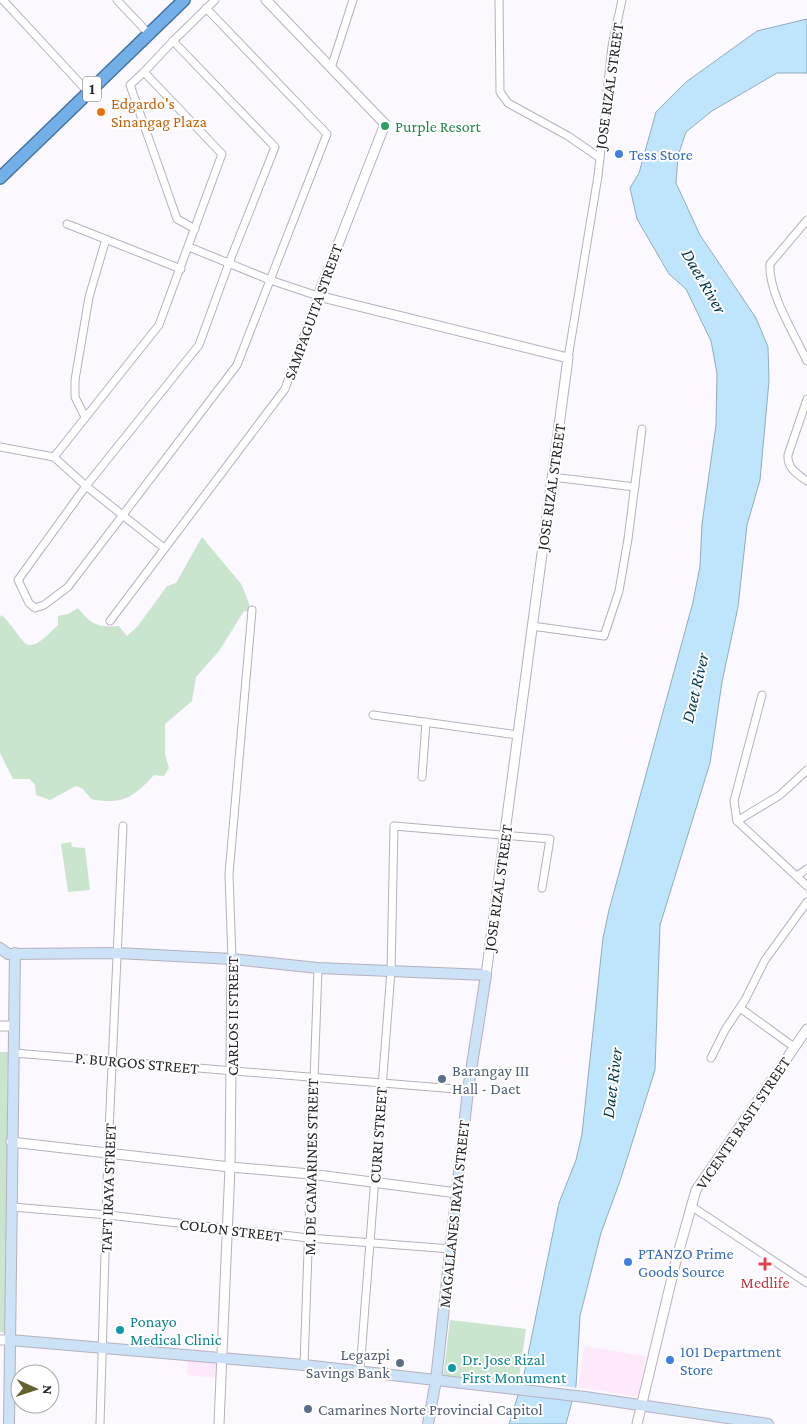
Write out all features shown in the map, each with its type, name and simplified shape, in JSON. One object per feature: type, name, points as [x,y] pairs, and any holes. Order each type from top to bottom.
[{"type":"highway","name":"1","points":[[0,178],[184,0]]},
{"type":"main road","points":[[0,948],[6,953],[15,954],[117,953],[232,958],[318,968],[486,975]]},
{"type":"main road","points":[[9,1424],[5,1340],[12,1207],[11,1142],[15,954]]},
{"type":"main road","name":"MAGALLANES IRAYA STREET","points":[[428,1424],[436,1380],[468,1090],[486,975]]},
{"type":"main road","points":[[5,1340],[222,1357],[360,1371],[585,1397],[743,1422],[768,1424]]},
{"type":"street","points":[[3,0],[88,92]]},
{"type":"street","points":[[117,0],[149,34]]},
{"type":"street","points":[[195,229],[177,220],[130,85],[215,0]]},
{"type":"street","name":"SAMPAGUITA STREET","points":[[110,621],[284,389],[385,124],[266,0]]},
{"type":"street","points":[[331,68],[353,0]]},
{"type":"street","points":[[500,0],[500,92],[508,103],[568,136],[600,158]]},
{"type":"street","name":"JOSE RIZAL STREET","points":[[486,975],[568,358],[600,158],[612,46],[622,0]]},
{"type":"street","points":[[172,41],[275,147],[228,263],[199,345],[86,486],[18,580],[29,603],[35,608],[44,605],[68,586],[237,365],[327,134],[206,8]]},
{"type":"street","points":[[54,457],[160,325],[222,154],[144,72]]},
{"type":"street","points":[[807,220],[770,264],[769,270],[774,291],[807,362]]},
{"type":"street","points":[[67,224],[181,269]]},
{"type":"street","points":[[85,417],[75,397],[76,380],[89,297],[106,239]]},
{"type":"street","points":[[189,247],[270,280],[318,296],[568,358]]},
{"type":"street","points":[[807,399],[787,462],[791,468],[807,481]]},
{"type":"street","points":[[532,626],[604,636],[619,591],[642,429]]},
{"type":"street","points":[[0,447],[54,457],[86,486],[164,548]]},
{"type":"street","points":[[552,477],[635,487]]},
{"type":"street","name":"CARLOS II STREET","points":[[219,1424],[228,1230],[232,1071],[232,958],[228,874],[252,610]]},
{"type":"street","points":[[762,695],[734,801],[737,821],[807,886]]},
{"type":"street","points":[[373,715],[518,735]]},
{"type":"street","points":[[422,777],[426,722]]},
{"type":"street","points":[[737,821],[780,795],[807,770]]},
{"type":"street","name":"TAFT IRAYA STREET","points":[[100,1424],[108,1215],[108,1153],[123,826]]},
{"type":"street","name":"CURRI STREET","points":[[360,1371],[391,971],[394,826],[505,834]]},
{"type":"street","points":[[505,834],[550,839],[542,888]]},
{"type":"street","points":[[797,876],[807,869]]},
{"type":"street","points":[[711,1058],[765,960],[807,902]]},
{"type":"street","name":"M. DE CAMARINES STREET","points":[[304,1365],[318,968]]},
{"type":"street","points":[[740,1008],[794,1047]]},
{"type":"street","points":[[0,1026],[14,1026]]},
{"type":"street","name":"VICENTE BASIT STREET","points":[[637,1424],[696,1190],[807,1029]]},
{"type":"street","name":"P. BURGOS STREET","points":[[14,1053],[468,1090]]},
{"type":"street","points":[[11,1142],[230,1167],[310,1174],[457,1194]]},
{"type":"street","points":[[691,1206],[807,1283]]},
{"type":"street","name":"COLON STREET","points":[[12,1207],[108,1215],[309,1238],[450,1249]]},
{"type":"shaded area","points":[[585,1346],[646,1356],[638,1397],[578,1387]]},
{"type":"shaded area","points":[[188,1356],[220,1359],[219,1378],[187,1375]]},
{"type":"green space","points":[[202,537],[242,585],[252,612],[244,611],[219,651],[196,677],[192,701],[165,724],[165,754],[169,768],[164,776],[154,775],[133,794],[126,798],[111,801],[91,799],[83,789],[76,786],[50,800],[36,795],[35,785],[30,779],[13,779],[0,753],[0,617],[2,615],[22,640],[32,645],[38,643],[58,625],[58,616],[68,614],[78,608],[95,624],[119,626],[127,636],[138,626],[167,586],[176,583]]},
{"type":"green space","points":[[71,842],[72,847],[85,848],[90,890],[68,892],[61,844]]},
{"type":"green space","points":[[0,1052],[8,1052],[5,1333],[0,1332]]},
{"type":"green space","points":[[450,1320],[526,1329],[519,1379],[515,1379],[514,1386],[443,1378]]},
{"type":"water","name":"Daet River","points":[[807,19],[807,73],[777,73],[712,111],[686,132],[678,156],[676,183],[700,235],[756,318],[768,347],[769,381],[760,480],[747,525],[738,607],[722,682],[710,763],[660,925],[655,1070],[620,1181],[601,1233],[580,1316],[576,1386],[566,1424],[509,1424],[523,1379],[559,1203],[576,1160],[582,1134],[603,938],[609,910],[693,602],[700,566],[702,524],[716,425],[717,373],[711,341],[686,289],[669,274],[637,219],[630,188],[639,173],[656,112],[686,82],[757,31]]},
{"type":"pier","points":[[520,1380],[578,1388],[575,1400],[516,1392]]},
{"type":"place","name":"Edgardo's Sinangag Plaza","points":[[101,112]]},
{"type":"place","name":"Purple Resort","points":[[385,126]]},
{"type":"place","name":"Tess Store","points":[[619,154]]},
{"type":"place","name":"Barangay III Hall - Daet","points":[[442,1079]]},
{"type":"place","name":"PTANZO Prime Goods Source","points":[[628,1262]]},
{"type":"place","name":"Medlife","points":[[765,1264]]},
{"type":"place","name":"Ponayo Medical Clinic","points":[[120,1330]]},
{"type":"place","name":"101 Department Store","points":[[670,1360]]},
{"type":"place","name":"Legazpi Savings Bank","points":[[400,1363]]},
{"type":"place","name":"Dr. Jose Rizal First Monument","points":[[452,1368]]},
{"type":"place","name":"Camarines Norte Provincial Capitol","points":[[308,1409]]}]
